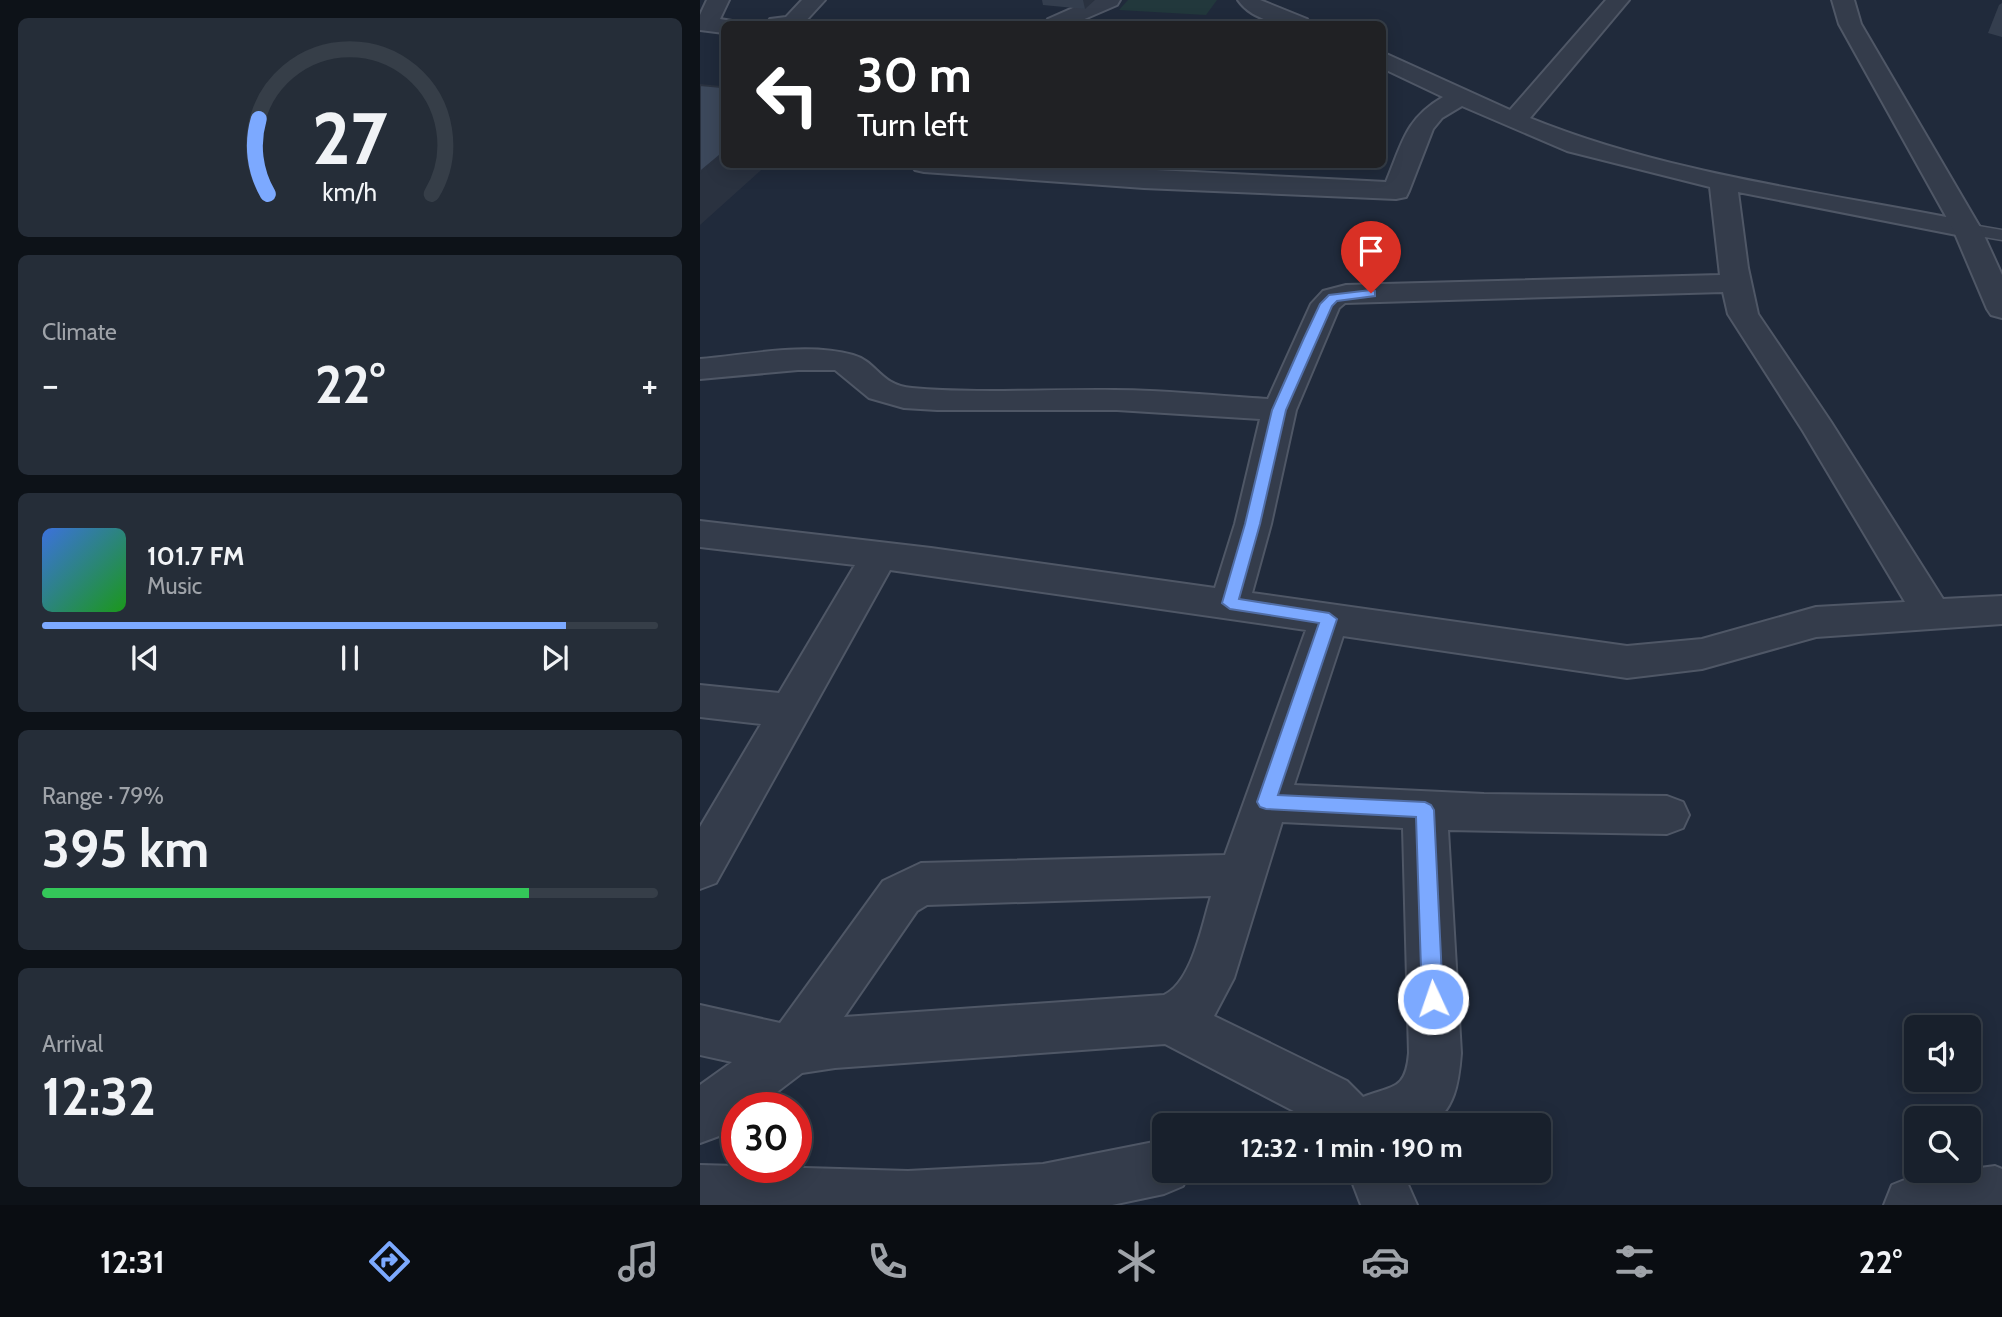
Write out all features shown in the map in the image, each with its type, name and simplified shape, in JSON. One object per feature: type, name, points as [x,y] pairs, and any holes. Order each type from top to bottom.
[{"type":"street","points":[[718,0],[706,24],[721,26]]},
{"type":"street","points":[[790,21],[814,0]]},
{"type":"street","points":[[1062,21],[1108,0]]},
{"type":"street","points":[[1514,121],[1618,0]]},
{"type":"street","points":[[1843,0],[1850,24],[1966,229],[2002,309]]},
{"type":"street","points":[[1245,21],[1259,6],[1292,21]]},
{"type":"street","points":[[1386,61],[1514,121],[1600,153],[1723,181],[1966,229]]},
{"type":"street","points":[[979,168],[1144,180],[1396,191],[1421,127],[1433,113],[1462,96]]},
{"type":"street","points":[[1723,181],[1736,283],[1743,314],[1819,430],[1933,614]]},
{"type":"street","points":[[1230,603],[1253,524],[1279,410],[1326,304],[1334,297],[1346,294],[1736,283]]},
{"type":"street","points":[[700,369],[823,360],[844,362],[874,387],[889,394],[918,398],[1117,400],[1279,410]]},
{"type":"street","points":[[700,534],[880,555],[1230,603],[1627,662],[1702,654],[1816,622],[1933,614],[1998,617]]},
{"type":"street","points":[[700,869],[880,555]]},
{"type":"street","points":[[700,1030],[791,1050],[835,1043],[1168,1019],[1192,1007],[1209,978],[1241,875],[1329,619]]},
{"type":"street","points":[[700,701],[791,711]]},
{"type":"street","points":[[1266,802],[1425,810],[1667,815]]},
{"type":"street","points":[[1391,1113],[1420,1102],[1433,1082],[1435,1053],[1425,810]]},
{"type":"street","points":[[700,1117],[791,1050],[900,896],[921,884],[1241,875]]},
{"type":"street","points":[[1168,1019],[1328,1100],[1341,1113]]},
{"type":"street","points":[[700,1193],[908,1199],[1043,1192],[1152,1169]]},
{"type":"street","points":[[1380,1183],[1389,1205]]},
{"type":"street","points":[[1912,1205],[1995,1194]]},
{"type":"lane","points":[[1966,229],[2002,235]]},
{"type":"green space","points":[[1128,0],[1217,0],[1206,15],[1119,10]]},
{"type":"building","points":[[700,85],[721,87],[721,154],[700,172]]},
{"type":"route","points":[[1371,293],[1334,297],[1326,304],[1310,338],[1279,410],[1253,524],[1230,603],[1329,619],[1266,802],[1425,810],[1433,999]]}]
